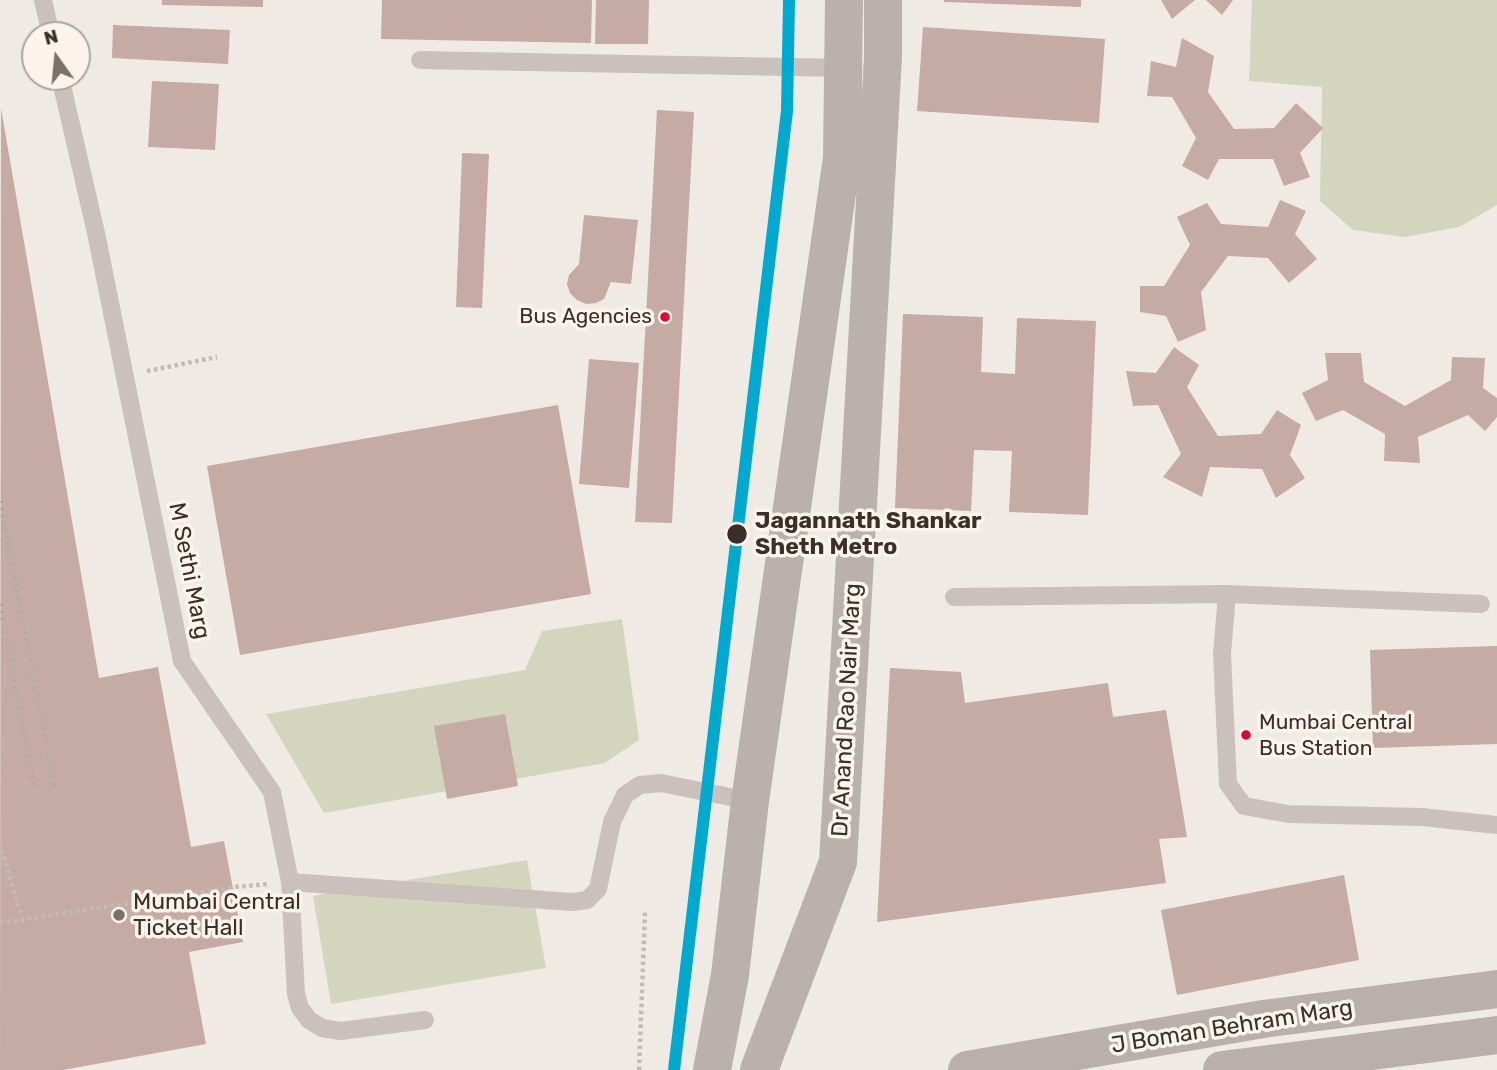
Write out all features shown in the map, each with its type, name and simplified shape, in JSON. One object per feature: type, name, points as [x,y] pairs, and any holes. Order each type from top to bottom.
[{"type":"main road","points":[[712,1070],[730,975],[750,801],[842,158],[844,0]]},
{"type":"main road","name":"Dr Anand Rao Nair Marg","points":[[759,1070],[838,862],[883,57],[883,0]]},
{"type":"main road","name":"J Boman Behram Marg","points":[[967,1070],[1263,1019],[1497,989]]},
{"type":"main road","name":"J Boman Behram Marg","points":[[1222,1070],[1497,1035]]},
{"type":"lane","points":[[43,0],[48,21]]},
{"type":"lane","points":[[420,60],[843,68]]},
{"type":"lane","name":"M Sethi Marg","points":[[63,91],[96,233],[182,661],[272,792],[290,882],[296,995],[300,1008],[309,1020],[322,1028],[341,1031],[425,1020]]},
{"type":"lane","points":[[1227,594],[1222,654],[1228,784],[1244,806],[1288,814],[1422,817],[1497,825]]},
{"type":"lane","points":[[954,597],[1227,594],[1480,604]]},
{"type":"lane","points":[[290,882],[572,902],[587,900],[598,889],[612,822],[625,796],[640,785],[661,783],[750,801]]},
{"type":"path","points":[[125,375],[217,357]]},
{"type":"path","points":[[0,843],[22,919]]},
{"type":"path","points":[[0,923],[233,887],[290,882]]},
{"type":"path","points":[[639,1070],[645,912]]},
{"type":"green space","points":[[1252,0],[1497,0],[1497,205],[1459,227],[1405,237],[1353,230],[1320,201],[1322,87],[1249,81]]},
{"type":"green space","points":[[622,619],[639,740],[605,763],[324,813],[266,714],[525,670],[542,631]]},
{"type":"green space","points":[[527,860],[546,968],[331,1004],[313,896]]},
{"type":"building","points":[[162,0],[263,0],[263,7],[162,5]]},
{"type":"building","points":[[382,0],[592,0],[591,43],[381,39]]},
{"type":"building","points":[[596,0],[649,0],[648,44],[595,44]]},
{"type":"building","points":[[1081,0],[1081,7],[944,2]]},
{"type":"building","points":[[1161,0],[1195,0],[1172,19]]},
{"type":"building","points":[[1206,0],[1233,0],[1222,15]]},
{"type":"building","points":[[113,25],[230,30],[228,64],[112,58]]},
{"type":"building","points":[[923,27],[1105,39],[1099,123],[917,111]]},
{"type":"building","points":[[1182,38],[1214,56],[1208,92],[1234,129],[1274,128],[1296,103],[1323,128],[1300,153],[1310,177],[1284,186],[1273,159],[1219,159],[1208,180],[1182,166],[1196,138],[1172,97],[1147,96],[1151,61],[1176,67]]},
{"type":"building","points":[[152,81],[219,84],[215,150],[148,147]]},
{"type":"building","points":[[1,108],[99,678],[158,667],[191,847],[224,841],[243,942],[189,952],[206,1044],[63,1070],[0,1070]]},
{"type":"building","name":"Bus Agencies","points":[[657,110],[694,112],[672,523],[635,522]]},
{"type":"building","points":[[462,153],[489,154],[482,308],[456,307]]},
{"type":"building","points":[[1280,200],[1306,211],[1295,234],[1317,259],[1289,283],[1268,258],[1228,256],[1201,292],[1206,330],[1178,342],[1166,316],[1140,312],[1140,286],[1164,286],[1190,245],[1177,217],[1207,203],[1221,224],[1268,227]]},
{"type":"building","points":[[584,215],[638,220],[631,284],[611,282],[604,299],[586,304],[570,293],[567,284],[569,275],[579,264]]},
{"type":"building","points":[[903,314],[983,317],[981,372],[1015,374],[1017,318],[1096,321],[1088,515],[1009,512],[1012,451],[974,450],[971,511],[895,508]]},
{"type":"building","points":[[1174,347],[1199,365],[1187,387],[1218,436],[1261,434],[1277,410],[1301,425],[1290,455],[1305,478],[1276,498],[1262,469],[1210,467],[1202,497],[1163,477],[1181,454],[1158,405],[1133,406],[1126,371],[1156,373]]},
{"type":"building","points":[[1325,353],[1361,353],[1364,382],[1405,406],[1451,380],[1452,357],[1485,358],[1483,388],[1497,398],[1497,417],[1485,431],[1468,415],[1418,437],[1420,463],[1384,461],[1385,434],[1343,410],[1316,421],[1302,393],[1328,380]]},
{"type":"building","points":[[589,359],[639,363],[629,488],[579,484]]},
{"type":"building","points":[[558,405],[591,594],[240,655],[207,466]]},
{"type":"building","points":[[1497,646],[1497,744],[1373,748],[1370,650]]},
{"type":"building","points":[[890,668],[961,672],[965,703],[1108,683],[1113,717],[1166,710],[1187,837],[1159,839],[1166,883],[877,922]]},
{"type":"building","points":[[505,714],[518,786],[447,799],[434,726]]},
{"type":"building","points":[[1344,875],[1359,960],[1177,995],[1161,910]]},
{"type":"railway","points":[[0,501],[54,785]]},
{"type":"railway","points":[[0,604],[34,789]]},
{"type":"transit line","points":[[674,1070],[787,111],[789,0]]},
{"type":"place","name":"Bus Agencies","points":[[665,317]]},
{"type":"place","name":"Jagannath Shankar Sheth Metro","points":[[737,534]]},
{"type":"place","name":"Mumbai Central Bus Station","points":[[1246,735]]},
{"type":"place","name":"Mumbai Central Ticket Hall","points":[[119,915]]}]
